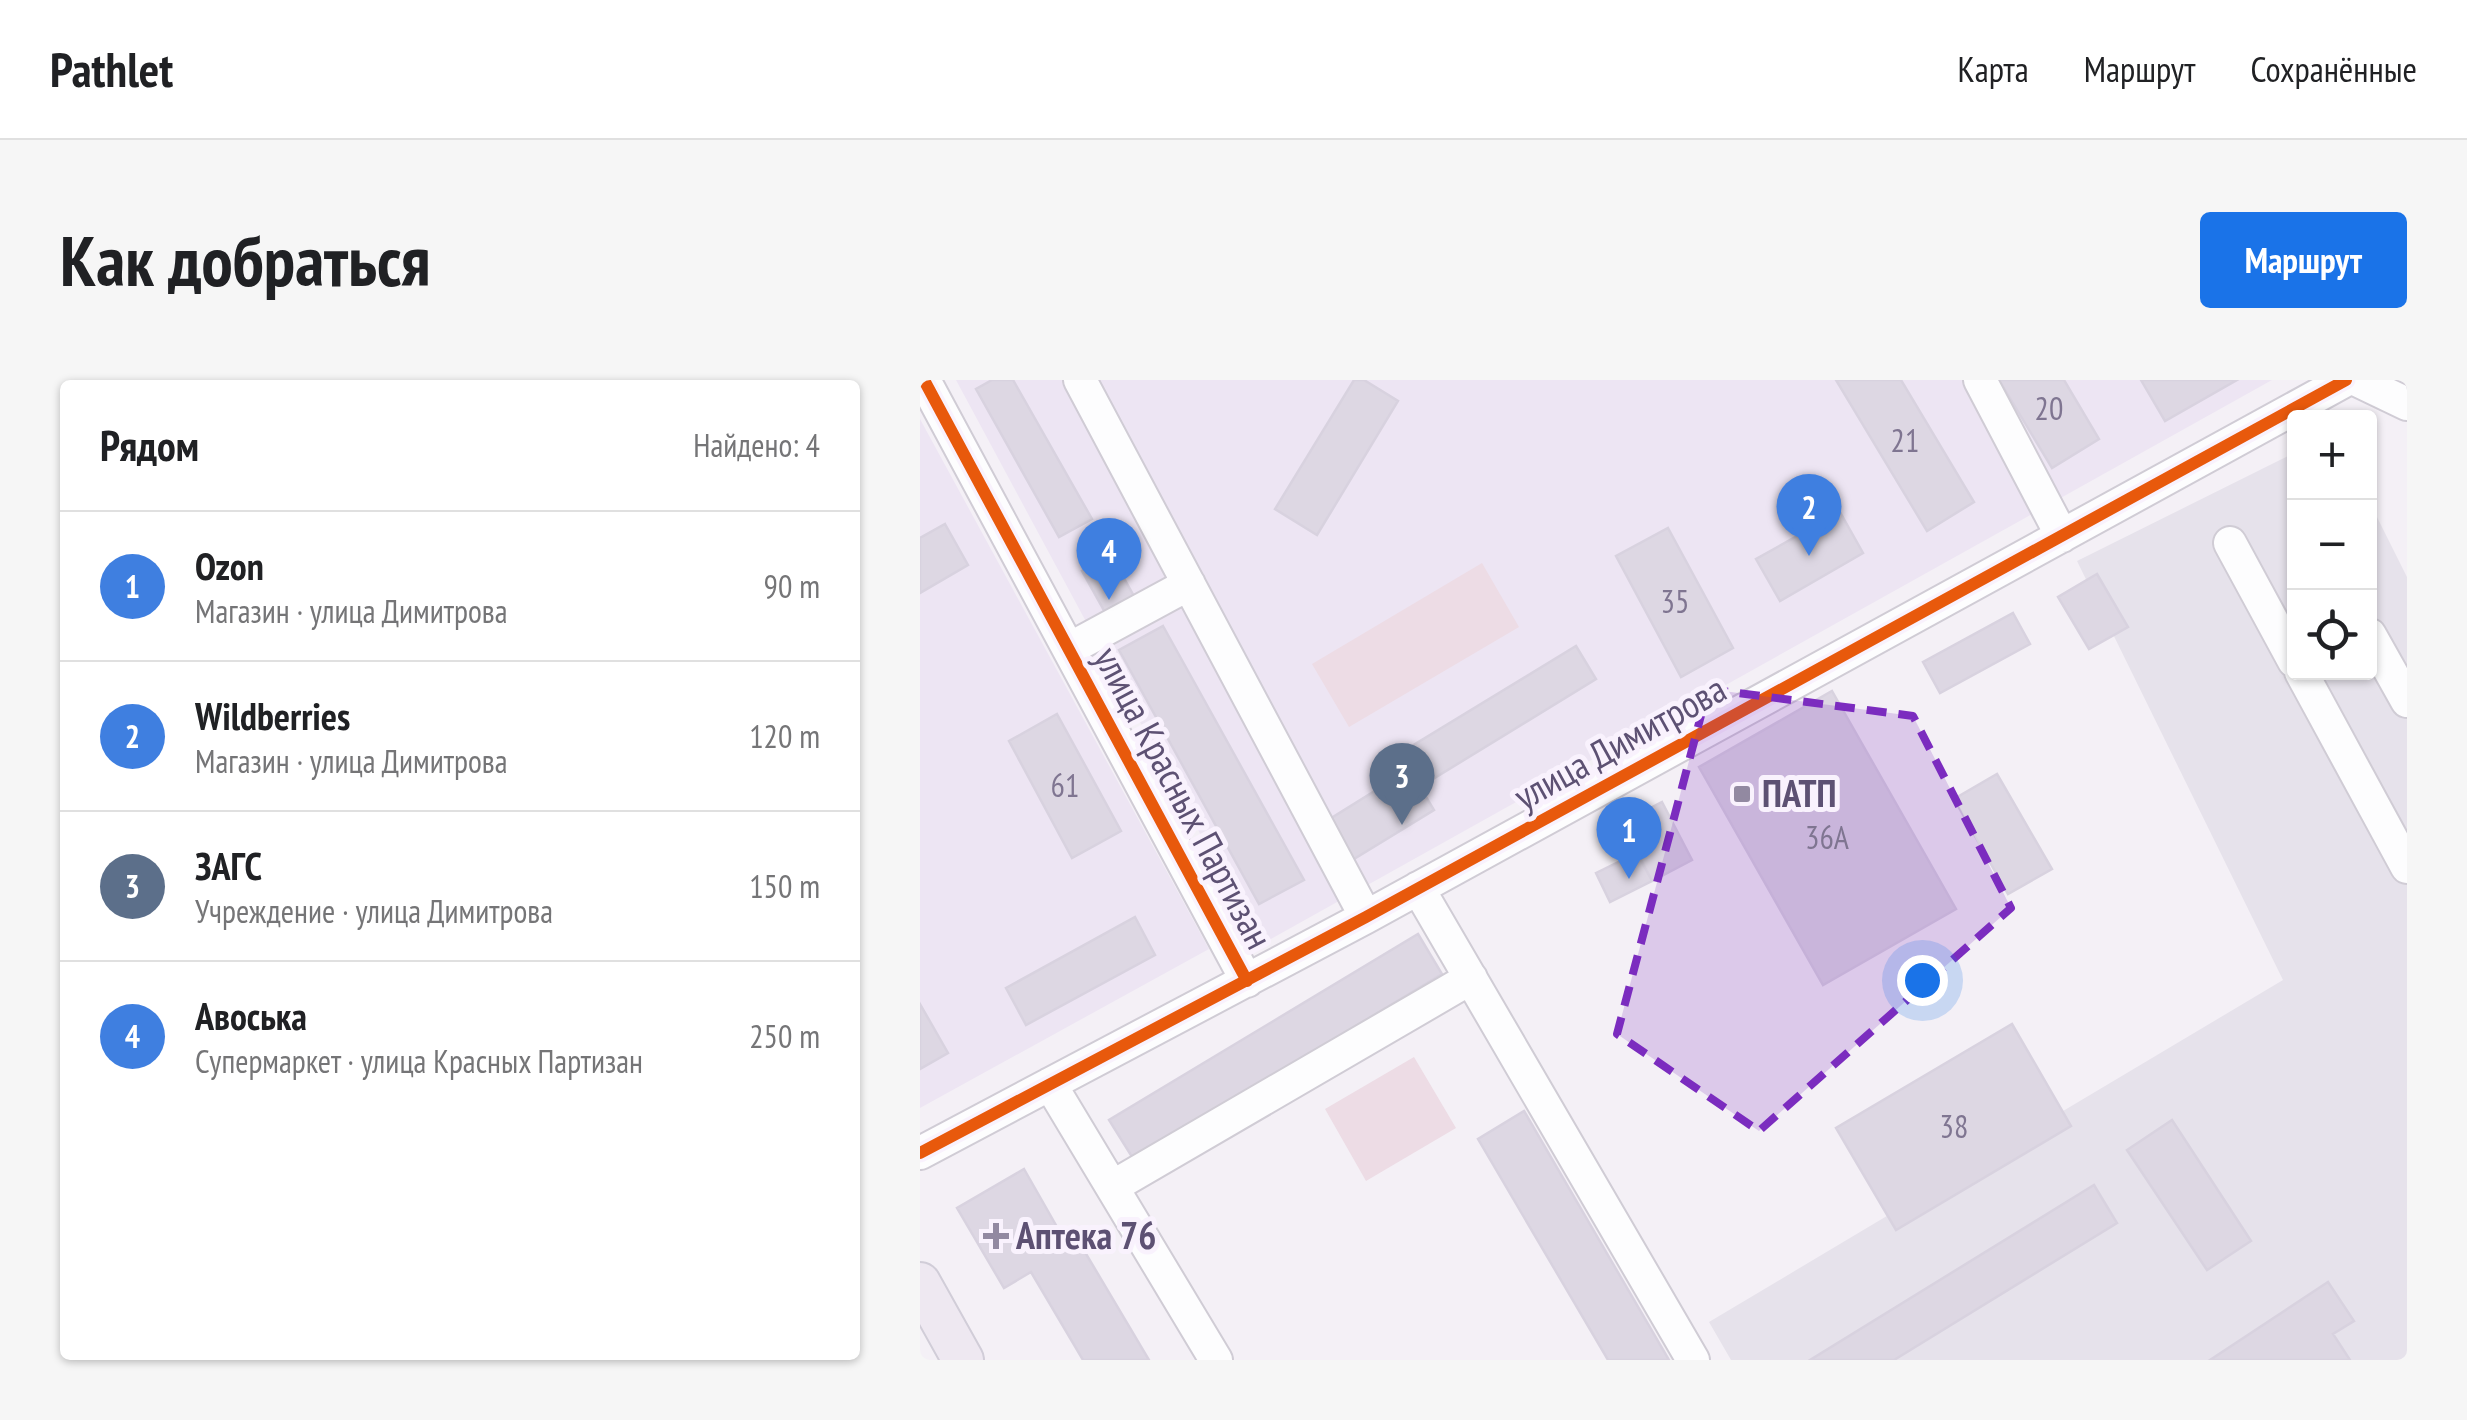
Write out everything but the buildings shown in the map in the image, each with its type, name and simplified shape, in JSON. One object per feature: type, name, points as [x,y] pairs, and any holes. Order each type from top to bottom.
[{"type":"main road","points":[[920,1283],[964,1360]]},
{"type":"street","name":"улица Красных Партизан","points":[[924,380],[1247,981]]},
{"type":"street","points":[[1080,380],[1366,917]]},
{"type":"street","points":[[1980,380],[2062,536]]},
{"type":"street","name":"улица Димитрова","points":[[920,1153],[1366,917],[2346,380]]},
{"type":"street","points":[[2357,380],[2407,404]]},
{"type":"street","points":[[2230,542],[2287,648]]},
{"type":"street","points":[[1069,648],[1189,584]]},
{"type":"street","points":[[2377,647],[2407,701]]},
{"type":"street","points":[[2305,680],[2407,867]]},
{"type":"street","points":[[1418,888],[1693,1360]]},
{"type":"street","points":[[1112,1187],[1471,978]]},
{"type":"street","points":[[1050,1084],[1216,1360]]},
{"type":"highlighted area","points":[[1708,689],[1913,716],[2011,908],[1759,1131],[1617,1034]]},
{"type":"shaded area","points":[[956,380],[2272,380],[1260,945]]},
{"type":"shaded area","points":[[920,419],[1209,949],[920,1108]]},
{"type":"shaded area","points":[[2287,456],[2287,680],[2377,680],[2377,517],[2407,577],[2407,1360],[1731,1360],[1709,1322],[2283,980],[2077,561]]},
{"type":"shaded area","points":[[1482,563],[1519,627],[1349,727],[1312,664]]},
{"type":"shaded area","points":[[1414,1057],[1456,1128],[1366,1181],[1325,1109]]},
{"type":"cycle path","points":[[924,380],[1247,981]]},
{"type":"cycle path","points":[[920,1153],[1366,917],[2346,380]]},
{"type":"place","name":"Wildberries","points":[[1809,556]]},
{"type":"place","name":"Авоська","points":[[1109,600]]},
{"type":"place","name":"ПАТП","points":[[1742,794]]},
{"type":"place","name":"ЗАГС","points":[[1402,825]]},
{"type":"place","name":"Ozon","points":[[1629,879]]},
{"type":"place","name":"Аптека 76","points":[[996,1236]]}]
